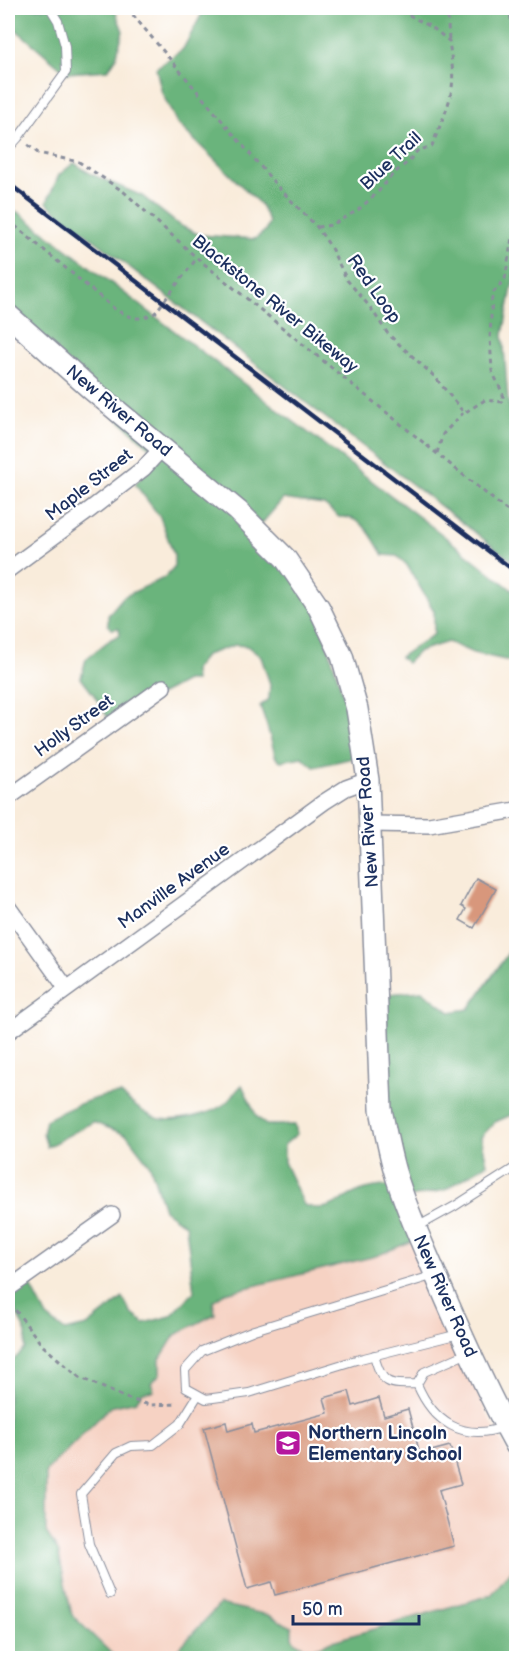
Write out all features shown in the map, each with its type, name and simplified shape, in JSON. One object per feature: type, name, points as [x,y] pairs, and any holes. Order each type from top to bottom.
[{"type":"street","name":"New River Road","points":[[8,315],[91,389],[238,511],[285,558],[319,608],[342,656],[357,709],[368,780],[381,1109],[396,1174],[415,1227],[465,1343],[516,1445]]},
{"type":"street","name":"Maple Street","points":[[8,570],[144,468],[162,448]]},
{"type":"street","name":"Holly Street","points":[[8,798],[162,687]]},
{"type":"street","name":"Manville Avenue","points":[[8,1032],[324,802],[346,788],[368,780]]},
{"type":"street","points":[[371,824],[429,825],[516,810]]},
{"type":"street","points":[[8,907],[67,989]]},
{"type":"street","points":[[8,1289],[112,1215]]},
{"type":"lane","points":[[8,149],[66,72],[65,46],[58,21],[50,8]]},
{"type":"lane","points":[[415,1227],[455,1206],[516,1167]]},
{"type":"lane","points":[[435,1275],[254,1330],[202,1351],[185,1370],[186,1388],[206,1399],[249,1393],[374,1355],[465,1343]]},
{"type":"lane","points":[[417,1384],[424,1372],[465,1343]]},
{"type":"lane","points":[[374,1355],[379,1372],[385,1380],[395,1385],[417,1384]]},
{"type":"lane","points":[[417,1384],[435,1412],[452,1427],[464,1431],[489,1432],[506,1426]]},
{"type":"lane","points":[[110,1594],[89,1544],[81,1494],[116,1453],[131,1446],[153,1445],[180,1424],[198,1395]]},
{"type":"path","name":"Red Loop","points":[[127,8],[277,186],[317,226],[347,280],[370,307],[388,334],[435,377],[464,413]]},
{"type":"path","points":[[131,12],[135,8]]},
{"type":"path","points":[[396,8],[433,28],[448,41]]},
{"type":"path","points":[[447,8],[448,41]]},
{"type":"path","points":[[506,8],[510,13],[516,48]]},
{"type":"path","name":"Blue Trail","points":[[317,226],[332,225],[358,210],[417,151],[432,146],[452,88],[452,62],[448,41]]},
{"type":"path","name":"Blackstone River Bikeway","points":[[18,138],[38,153],[80,162],[124,192],[197,258],[516,518]]},
{"type":"path","points":[[8,220],[116,310],[132,319],[155,313],[197,258]]},
{"type":"path","points":[[437,453],[442,434],[464,413],[485,400],[503,402],[503,394],[492,371],[490,338],[492,294],[506,279],[512,238],[516,234]]},
{"type":"path","points":[[8,1299],[42,1345],[79,1377],[150,1406],[182,1403],[198,1395]]},
{"type":"shaded area","name":"Northern Lincoln Elementary School","points":[[411,1242],[490,1420],[516,1467],[516,1565],[492,1595],[329,1642],[318,1649],[299,1646],[292,1639],[203,1621],[170,1658],[117,1658],[72,1613],[58,1551],[46,1532],[46,1471],[110,1407],[136,1401],[160,1374],[160,1359],[175,1334],[214,1314],[213,1301],[225,1293],[376,1256]]},
{"type":"green space","points":[[8,8],[114,8],[123,31],[116,58],[108,70],[67,73],[14,28],[8,26]]},
{"type":"green space","points":[[205,8],[514,8],[516,14],[516,267],[503,335],[508,401],[516,427],[516,564],[47,202],[59,175],[74,163],[91,174],[142,196],[179,225],[200,235],[255,239],[265,231],[269,222],[261,205],[177,123],[162,93],[156,68],[183,49]]},
{"type":"green space","points":[[8,208],[19,213],[516,593],[516,665],[510,661],[473,653],[448,642],[419,651],[407,663],[400,657],[434,634],[434,611],[407,565],[397,556],[383,555],[361,523],[347,517],[339,517],[324,505],[283,499],[257,529],[317,610],[362,756],[314,767],[302,757],[281,761],[276,758],[260,706],[269,699],[270,684],[261,657],[247,646],[235,645],[206,655],[194,670],[195,681],[186,681],[154,698],[114,728],[81,678],[86,659],[111,639],[120,635],[119,628],[112,629],[108,625],[108,615],[123,597],[164,578],[174,567],[174,555],[160,517],[135,484],[159,456],[8,319]]},
{"type":"green space","points":[[516,942],[516,1113],[495,1122],[481,1137],[487,1164],[445,1190],[406,1198],[417,1239],[376,1256],[225,1293],[213,1301],[215,1314],[175,1335],[160,1359],[160,1374],[151,1383],[154,1391],[143,1392],[136,1401],[110,1407],[46,1471],[46,1532],[58,1551],[72,1615],[116,1658],[8,1658],[8,1365],[25,1349],[26,1334],[9,1295],[28,1283],[30,1284],[47,1317],[65,1331],[87,1326],[123,1298],[131,1313],[144,1323],[171,1316],[194,1292],[186,1226],[164,1210],[150,1165],[127,1135],[93,1122],[47,1147],[43,1134],[46,1120],[92,1100],[121,1094],[149,1115],[167,1120],[185,1118],[204,1114],[220,1107],[242,1085],[257,1117],[266,1125],[295,1125],[297,1134],[284,1145],[284,1162],[304,1205],[322,1208],[366,1189],[399,1184],[384,1110],[387,994],[422,991],[450,1012],[469,1009]]},
{"type":"green space","points":[[516,1565],[516,1658],[170,1658],[220,1604],[268,1615],[292,1627],[292,1638],[296,1642],[305,1647],[314,1648],[491,1595]]},
{"type":"building","points":[[476,878],[496,889],[474,928],[460,920],[466,909],[461,906]]},
{"type":"building","points":[[349,1391],[353,1406],[379,1398],[384,1416],[408,1409],[420,1454],[450,1446],[461,1484],[439,1490],[454,1546],[275,1595],[271,1582],[247,1589],[204,1428],[226,1422],[228,1431],[252,1424],[254,1433],[328,1413],[324,1398]]},
{"type":"railway","points":[[8,183],[516,572]]},
{"type":"place","name":"Northern Lincoln Elementary School","points":[[288,1443]]}]
